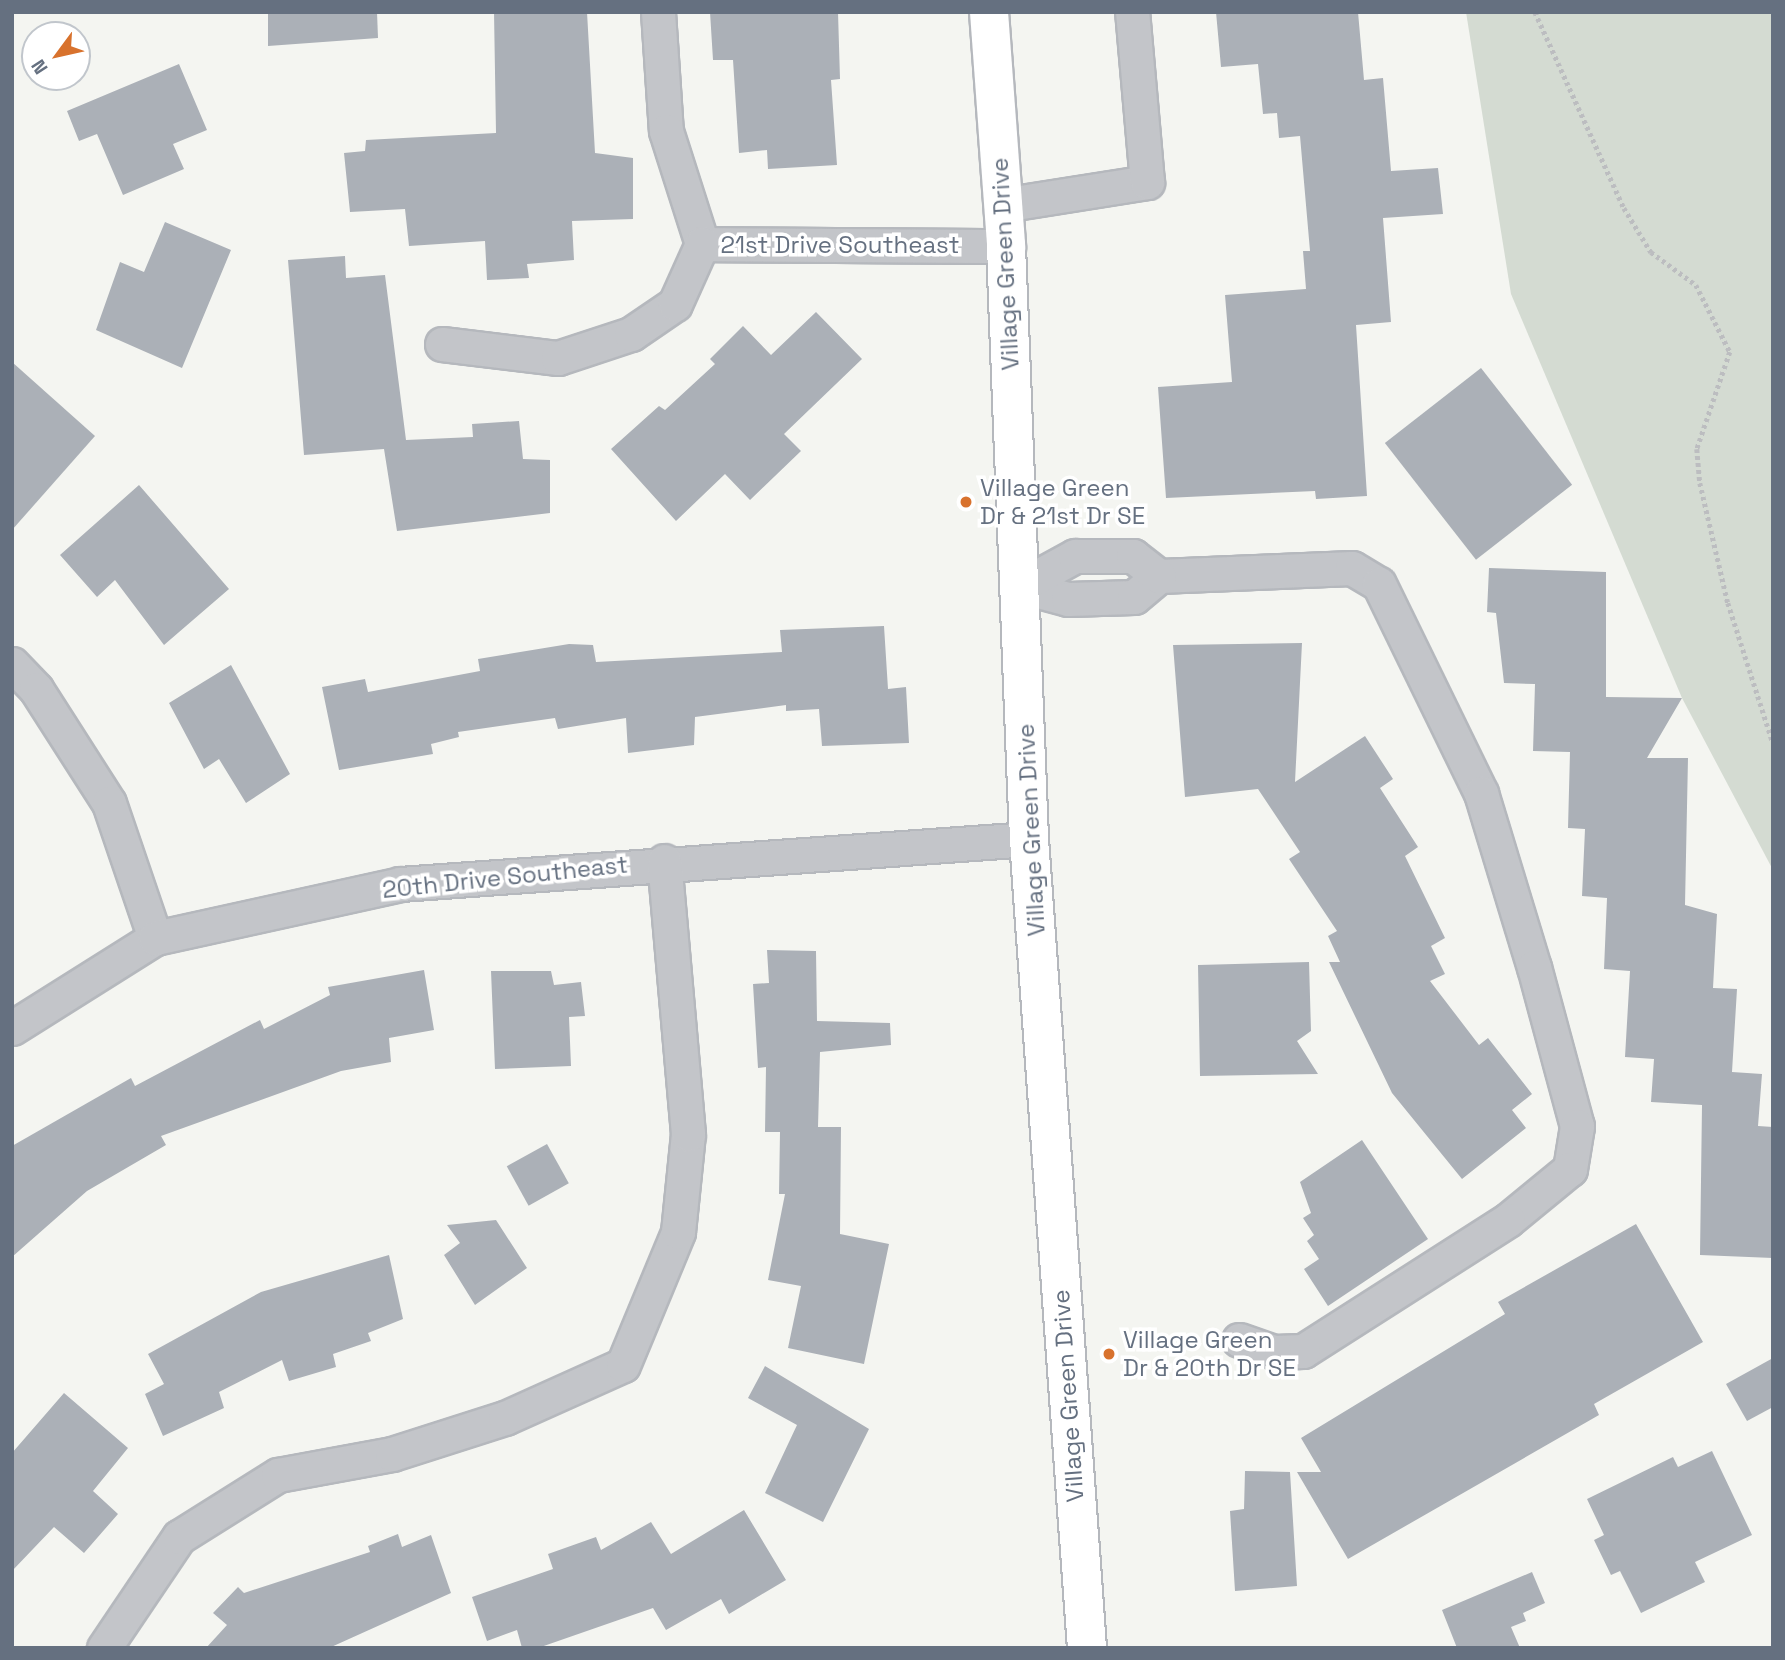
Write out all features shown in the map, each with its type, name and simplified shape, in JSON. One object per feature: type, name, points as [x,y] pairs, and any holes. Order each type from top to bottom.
[{"type":"street","name":"21st Drive Southeast","points":[[658,12],[666,131],[702,244],[1006,246]]},
{"type":"street","name":"Village Green Drive","points":[[989,12],[1006,246],[1029,839],[1087,1648]]},
{"type":"street","points":[[1002,205],[1147,181],[1132,12]]},
{"type":"street","points":[[442,344],[558,358],[631,334],[675,304],[702,244]]},
{"type":"street","points":[[1020,586],[1074,556],[1133,556],[1159,576],[1352,568],[1379,584],[1481,793],[1577,1126],[1570,1169],[1508,1220],[1314,1344],[1274,1352],[1239,1340]]},
{"type":"street","points":[[12,664],[36,689],[109,803],[155,938]]},
{"type":"street","name":"20th Drive Southeast","points":[[12,1028],[155,938],[400,884],[664,861],[1029,839]]},
{"type":"street","points":[[104,1648],[179,1537],[278,1475],[392,1454],[493,1422],[623,1365],[678,1232],[688,1133],[664,861]]},
{"type":"path","points":[[1535,12],[1624,208],[1651,252],[1696,285],[1730,352],[1697,449],[1700,483],[1728,603],[1773,743]]},
{"type":"shaded area","points":[[1466,12],[1773,12],[1773,870],[1682,698],[1511,294]]},
{"type":"building","points":[[268,12],[377,12],[378,38],[268,46]]},
{"type":"building","points":[[494,12],[587,12],[595,153],[633,158],[633,219],[572,221],[574,260],[527,264],[529,278],[487,280],[485,241],[409,246],[405,209],[350,212],[344,153],[365,151],[366,140],[496,133]]},
{"type":"building","points":[[710,12],[838,12],[840,79],[831,80],[837,165],[768,169],[767,150],[739,153],[733,60],[713,60]]},
{"type":"building","points":[[1216,12],[1358,12],[1364,80],[1383,78],[1391,171],[1438,168],[1443,214],[1383,218],[1391,322],[1356,325],[1367,496],[1316,499],[1315,491],[1166,498],[1158,387],[1232,382],[1225,295],[1306,289],[1303,251],[1310,251],[1300,136],[1279,138],[1277,113],[1263,114],[1258,64],[1221,67]]},
{"type":"building","points":[[179,64],[207,130],[173,144],[184,169],[123,195],[97,134],[79,141],[67,111]]},
{"type":"building","points":[[165,222],[231,250],[182,368],[96,330],[120,262],[144,272]]},
{"type":"building","points":[[345,256],[346,278],[385,275],[406,440],[473,437],[472,424],[519,421],[523,459],[550,460],[550,513],[397,531],[384,449],[304,455],[288,260]]},
{"type":"building","points":[[816,312],[862,359],[784,434],[801,451],[750,500],[725,474],[676,521],[611,449],[659,406],[665,410],[715,364],[710,359],[743,326],[771,355]]},
{"type":"building","points":[[12,362],[95,436],[12,530]]},
{"type":"building","points":[[1481,368],[1572,485],[1476,560],[1385,443]]},
{"type":"building","points":[[139,485],[229,589],[164,645],[115,580],[97,597],[60,555]]},
{"type":"building","points":[[1489,568],[1606,572],[1606,697],[1682,698],[1647,758],[1688,758],[1685,905],[1717,914],[1713,988],[1737,989],[1732,1072],[1762,1074],[1758,1126],[1773,1127],[1773,1258],[1700,1255],[1702,1105],[1651,1102],[1654,1059],[1625,1057],[1630,971],[1604,969],[1607,898],[1582,896],[1585,829],[1568,828],[1570,752],[1533,751],[1535,684],[1504,683],[1496,613],[1487,612]]},
{"type":"building","points":[[884,626],[888,689],[906,687],[909,743],[822,746],[819,709],[786,711],[786,705],[695,717],[694,745],[628,753],[626,718],[558,729],[555,718],[458,732],[459,737],[431,744],[433,754],[339,770],[322,687],[365,679],[368,692],[480,671],[478,659],[569,644],[593,645],[596,662],[782,652],[780,630]]},
{"type":"building","points":[[1302,643],[1295,782],[1365,736],[1393,779],[1380,788],[1418,847],[1405,856],[1445,938],[1431,946],[1445,974],[1430,981],[1479,1045],[1488,1038],[1532,1094],[1512,1110],[1526,1128],[1462,1179],[1392,1093],[1329,962],[1340,962],[1328,936],[1337,931],[1289,859],[1300,852],[1258,789],[1185,797],[1173,645]]},
{"type":"building","points":[[231,665],[290,774],[246,803],[219,759],[204,769],[169,703]]},
{"type":"building","points":[[767,950],[816,951],[817,1021],[890,1023],[891,1045],[820,1052],[818,1127],[841,1127],[840,1234],[889,1244],[864,1364],[788,1348],[801,1286],[768,1280],[785,1194],[779,1194],[780,1132],[765,1132],[766,1067],[758,1068],[753,984],[769,983]]},
{"type":"building","points":[[1309,962],[1311,1031],[1297,1041],[1318,1074],[1200,1076],[1198,965]]},
{"type":"building","points":[[424,970],[434,1030],[389,1038],[391,1062],[341,1071],[161,1136],[166,1145],[87,1191],[12,1257],[12,1146],[131,1078],[135,1086],[260,1020],[264,1029],[330,995],[328,987]]},
{"type":"building","points":[[491,971],[551,971],[554,985],[581,982],[585,1016],[569,1017],[571,1066],[495,1069]]},
{"type":"building","points":[[1362,1140],[1428,1239],[1328,1306],[1304,1269],[1319,1259],[1307,1241],[1314,1235],[1303,1218],[1311,1213],[1300,1182]]},
{"type":"building","points":[[547,1144],[569,1183],[529,1206],[507,1166]]},
{"type":"building","points":[[496,1220],[527,1268],[475,1305],[444,1255],[460,1243],[447,1225]]},
{"type":"building","points":[[1636,1224],[1703,1342],[1594,1404],[1599,1415],[1348,1559],[1297,1472],[1321,1472],[1301,1438],[1505,1314],[1498,1302]]},
{"type":"building","points":[[389,1255],[403,1319],[368,1333],[371,1341],[333,1354],[336,1367],[289,1381],[282,1360],[219,1392],[224,1408],[163,1436],[145,1394],[164,1384],[148,1354],[261,1292]]},
{"type":"building","points":[[1773,1358],[1773,1407],[1747,1421],[1726,1384]]},
{"type":"building","points":[[765,1366],[869,1429],[823,1522],[765,1493],[797,1425],[748,1398]]},
{"type":"building","points":[[64,1393],[128,1448],[93,1491],[118,1514],[84,1553],[54,1527],[12,1571],[12,1453]]},
{"type":"building","points":[[1712,1451],[1752,1535],[1695,1562],[1705,1582],[1641,1613],[1620,1571],[1611,1575],[1594,1540],[1604,1535],[1587,1499],[1673,1457],[1678,1467]]},
{"type":"building","points":[[1245,1471],[1290,1472],[1297,1586],[1235,1591],[1230,1511],[1244,1509]]},
{"type":"building","points":[[744,1510],[786,1580],[729,1614],[721,1599],[666,1630],[653,1608],[538,1648],[522,1648],[517,1630],[487,1641],[472,1597],[553,1569],[548,1554],[596,1537],[601,1550],[651,1522],[671,1554]]},
{"type":"building","points":[[398,1534],[402,1547],[431,1535],[451,1593],[329,1648],[206,1648],[227,1625],[213,1613],[238,1587],[244,1593],[370,1552],[368,1546]]},
{"type":"building","points":[[1532,1572],[1545,1603],[1523,1613],[1526,1621],[1511,1627],[1520,1648],[1457,1648],[1442,1610]]},
{"type":"place","name":"Village Green Dr & 21st Dr SE","points":[[966,502]]},
{"type":"place","name":"Village Green Dr & 20th Dr SE","points":[[1109,1354]]}]
